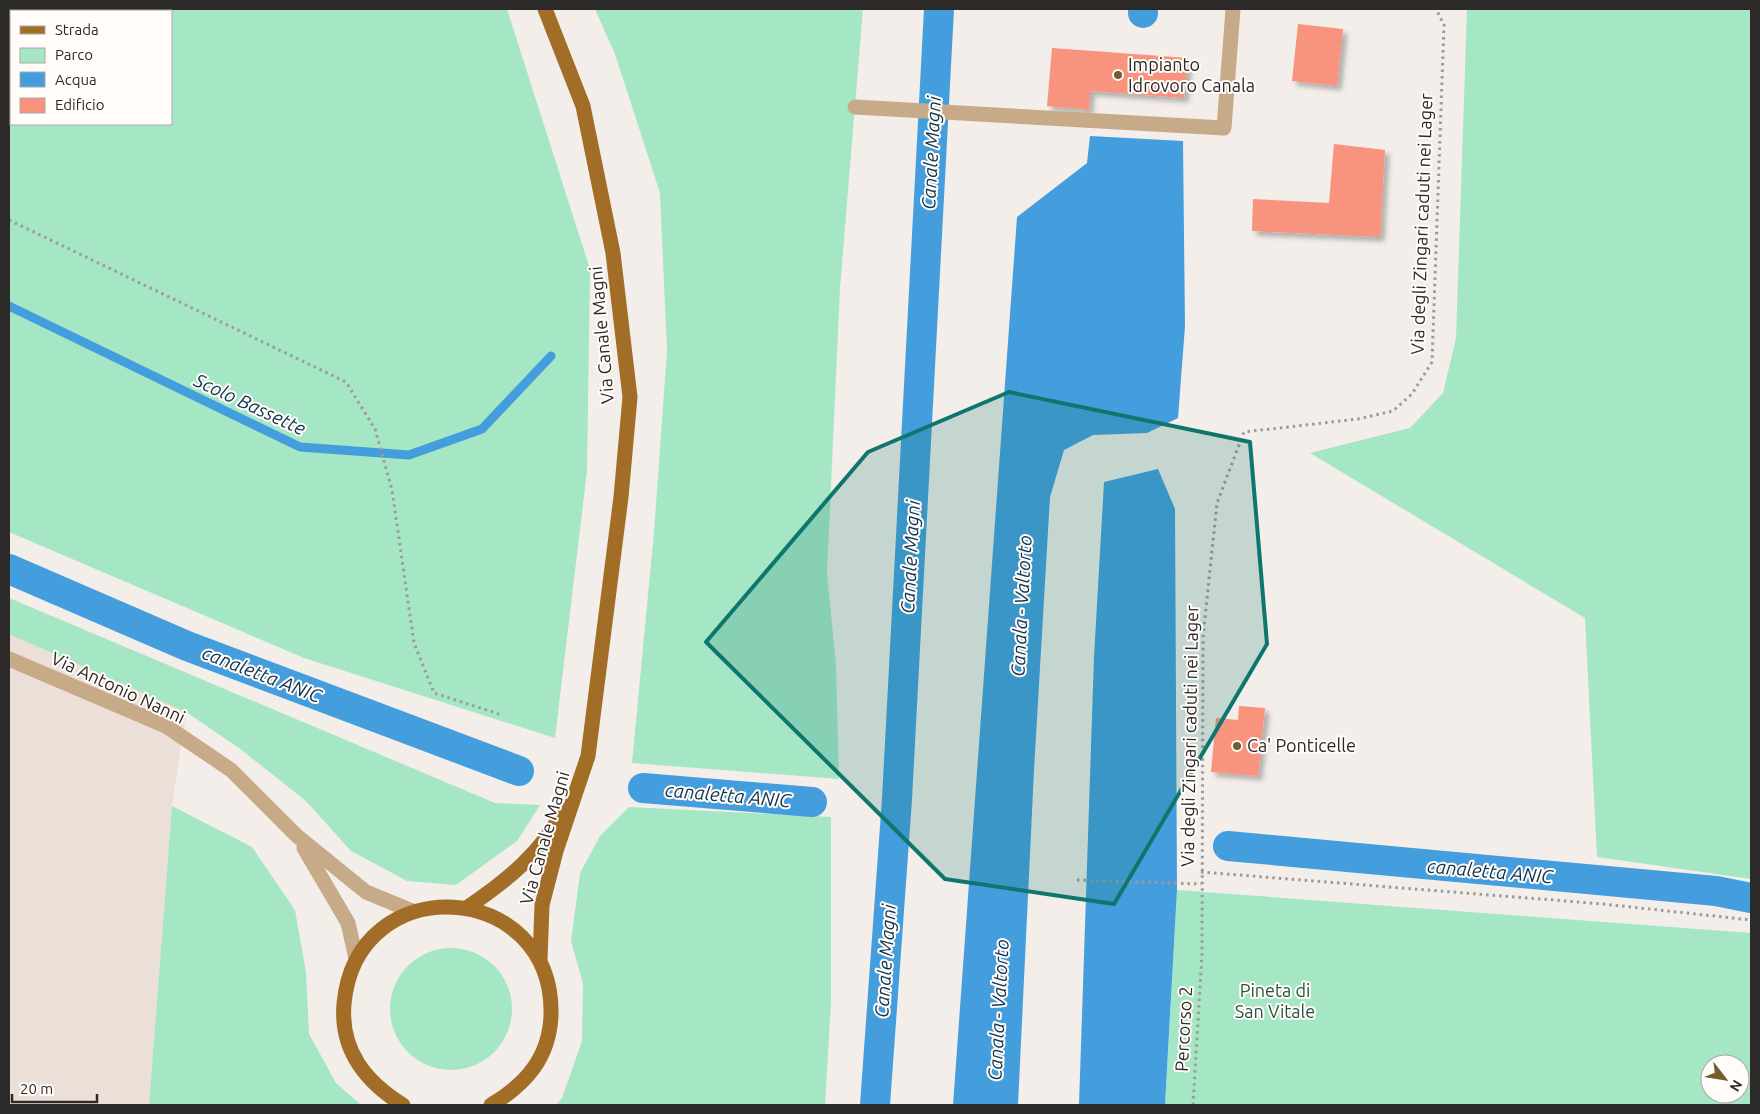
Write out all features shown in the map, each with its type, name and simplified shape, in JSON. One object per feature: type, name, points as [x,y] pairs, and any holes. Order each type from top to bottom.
[{"type":"main road","name":"Via Canale Magni","points":[[540,960],[542,905],[556,851],[588,756],[621,497],[630,397],[613,254],[583,106],[545,9]]},
{"type":"main road","name":"Via Canale Magni","points":[[468,907],[528,860],[558,820],[588,756]]},
{"type":"main road","points":[[403,1105],[380,1091],[361,1069],[348,1043],[343,1014],[346,985],[356,958],[371,938],[390,922],[412,911],[440,905],[468,907],[497,917],[522,936],[540,960],[551,994],[550,1030],[538,1064],[514,1091],[491,1105]]},
{"type":"main road","points":[[508,1105],[514,1091]]},
{"type":"street","points":[[855,107],[1224,128],[1233,9]]},
{"type":"street","name":"Via Antonio Nanni","points":[[9,659],[166,726],[231,770],[297,836],[366,892],[412,911]]},
{"type":"street","name":"Via Antonio Nanni","points":[[297,836],[348,923],[356,958]]},
{"type":"path","name":"Via degli Zingari caduti nei Lager","points":[[1202,954],[1203,638],[1217,503],[1244,432],[1358,419],[1393,411],[1412,394],[1432,362],[1444,25],[1436,9]]},
{"type":"path","points":[[9,220],[346,382],[375,429],[392,490],[414,643],[434,693],[500,714]]},
{"type":"path","points":[[1201,872],[1594,904],[1751,920]]},
{"type":"path","points":[[1077,880],[1201,884]]},
{"type":"path","name":"Percorso 2","points":[[1193,1105],[1202,954]]},
{"type":"highlighted area","points":[[1009,392],[1250,442],[1267,644],[1114,904],[945,879],[706,642],[868,452]]},
{"type":"shaded area","points":[[9,598],[192,675],[172,806],[149,1105],[9,1105]]},
{"type":"green space","points":[[9,9],[507,9],[590,269],[587,471],[555,738],[304,658],[9,532]]},
{"type":"green space","points":[[595,9],[863,9],[840,288],[827,573],[836,665],[839,779],[632,763],[654,532],[667,351],[660,193],[615,54]]},
{"type":"green space","points":[[1467,9],[1751,9],[1751,879],[1597,857],[1585,618],[1310,453],[1410,428],[1443,393],[1456,338]]},
{"type":"green space","points":[[9,598],[495,803],[540,805],[517,841],[456,885],[407,881],[351,851],[306,801],[239,748],[186,712],[9,634]]},
{"type":"green space","points":[[172,806],[252,847],[295,910],[306,972],[309,1034],[336,1083],[361,1105],[149,1105]]},
{"type":"green space","points":[[629,807],[831,817],[831,1003],[825,1105],[556,1105],[562,1098],[582,1041],[583,984],[571,941],[580,873],[600,836]]},
{"type":"green space","name":"Pineta di San Vitale","points":[[1177,890],[1751,933],[1751,1105],[1165,1105]]},
{"type":"green space","points":[[451,948],[463,949],[474,953],[485,958],[494,966],[502,975],[507,986],[511,997],[511,1021],[507,1032],[502,1043],[494,1052],[485,1060],[474,1065],[463,1069],[451,1070],[439,1069],[428,1065],[417,1060],[408,1052],[400,1043],[395,1032],[391,1021],[390,1009],[391,997],[395,986],[400,975],[408,966],[417,958],[428,953],[439,949]]},
{"type":"water","name":"Canala - Valtorto","points":[[1090,136],[1183,141],[1185,326],[1178,418],[1147,433],[1093,435],[1064,450],[1050,497],[1034,770],[1018,1105],[953,1105],[1017,217],[1087,163]]},
{"type":"water","points":[[1158,469],[1175,509],[1177,890],[1165,1105],[1079,1105],[1094,657],[1104,482]]},
{"type":"building","points":[[1298,24],[1343,29],[1337,86],[1292,81]]},
{"type":"building","name":"Impianto Idrovoro Canala","points":[[1052,48],[1188,58],[1184,98],[1090,91],[1089,110],[1047,106]]},
{"type":"building","points":[[1334,144],[1385,150],[1380,237],[1252,231],[1253,199],[1329,203]]},
{"type":"building","name":"Ca' Ponticelle","points":[[1239,706],[1265,708],[1258,776],[1211,772],[1216,718],[1238,720]]},
{"type":"waterway","name":"Canale Magni","points":[[875,1105],[897,799],[939,9]]},
{"type":"waterway","name":"Scolo Bassette","points":[[9,306],[300,447],[409,455],[482,429],[551,356]]},
{"type":"waterway","name":"canaletta ANIC","points":[[9,569],[187,646],[519,771]]},
{"type":"waterway","name":"canaletta ANIC","points":[[643,788],[812,802]]},
{"type":"waterway","name":"canaletta ANIC","points":[[1228,846],[1716,891],[1751,898]]},
{"type":"place","name":"Impianto Idrovoro Canala","points":[[1118,75]]},
{"type":"place","name":"Ca' Ponticelle","points":[[1237,746]]}]
